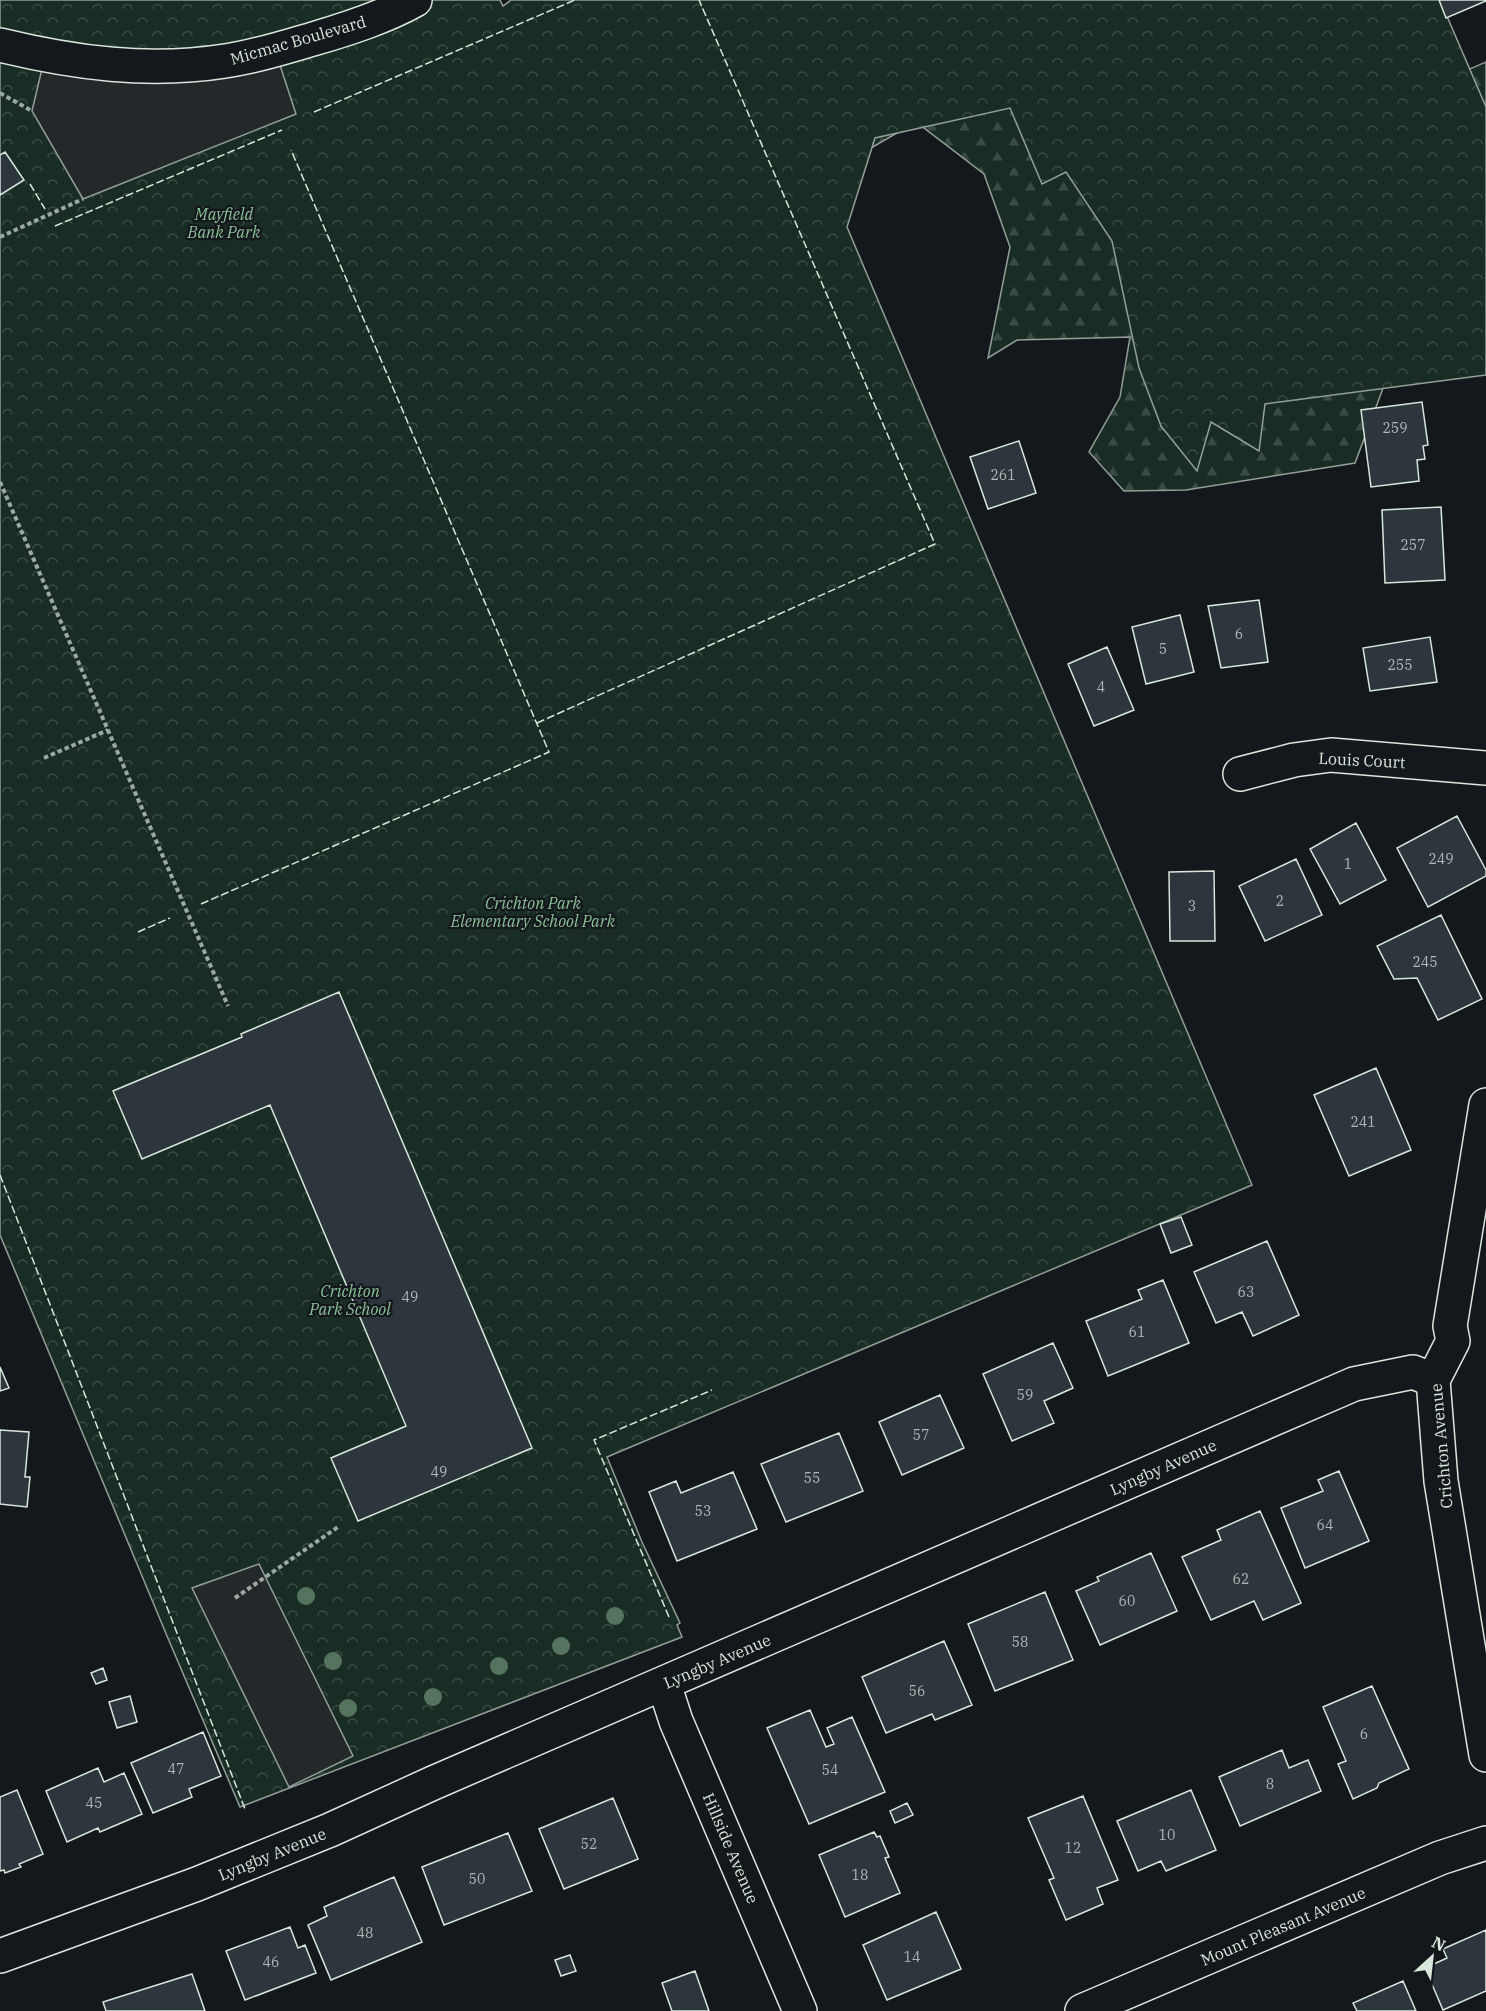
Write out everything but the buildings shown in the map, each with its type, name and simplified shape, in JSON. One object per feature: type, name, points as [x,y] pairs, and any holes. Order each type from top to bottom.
[{"type":"street","name":"Micmac Boulevard","points":[[0,45],[45,56],[107,65],[171,67],[226,61],[275,50],[346,29],[415,0]]},
{"type":"street","name":"Louis Court","points":[[1240,774],[1294,760],[1331,755],[1486,768]]},
{"type":"street","name":"Crichton Avenue","points":[[1486,1105],[1450,1326],[1453,1341],[1433,1380],[1441,1481],[1486,1755]]},
{"type":"street","name":"Lyngby Avenue","points":[[0,1956],[197,1884],[330,1830],[433,1783],[1354,1384],[1413,1372],[1433,1380]]},
{"type":"street","name":"Hillside Avenue","points":[[664,1684],[676,1721],[800,2011]]},
{"type":"street","name":"Mount Pleasant Avenue","points":[[1082,2011],[1440,1858],[1486,1843]]},
{"type":"path","points":[[0,93],[32,111]]},
{"type":"path","points":[[0,237],[83,199]]},
{"type":"path","points":[[0,482],[228,1006]]},
{"type":"path","points":[[44,758],[108,730]]},
{"type":"path","points":[[235,1598],[338,1527]]},
{"type":"green space","name":"Crichton Park Elementary School Park","points":[[0,0],[500,0],[503,6],[511,0],[1440,0],[1486,107],[1486,375],[1265,404],[1259,451],[1211,422],[1197,471],[1161,426],[1139,368],[1112,241],[1066,172],[1042,184],[1010,108],[875,138],[847,227],[1252,1185],[607,1457],[642,1542],[680,1623],[677,1625],[682,1637],[240,1807],[0,1235]]},
{"type":"green space","points":[[727,0],[1341,124],[1486,62],[1486,347],[1385,383],[1355,463],[1186,490],[1124,491],[1089,452],[1120,397],[1130,337],[1017,340],[988,358],[1010,247],[984,174],[916,122],[807,185]]},
{"type":"shaded area","points":[[275,50],[296,114],[83,199],[32,111],[45,56]]},
{"type":"shaded area","points":[[259,1564],[353,1756],[289,1787],[192,1588]]},
{"type":"fence","points":[[314,112],[575,0]]},
{"type":"fence","points":[[537,723],[935,544],[699,0]]},
{"type":"fence","points":[[55,226],[282,130]]},
{"type":"fence","points":[[201,904],[549,752],[291,150]]},
{"type":"fence","points":[[30,184],[45,209]]},
{"type":"fence","points":[[138,932],[170,918]]},
{"type":"fence","points":[[0,1175],[245,1809]]},
{"type":"fence","points":[[669,1617],[594,1440],[712,1390]]},
{"type":"park label","name":"Mayfield Bank Park","points":[[224,223]]},
{"type":"park label","name":"Crichton Park School","points":[[350,1300]]}]
